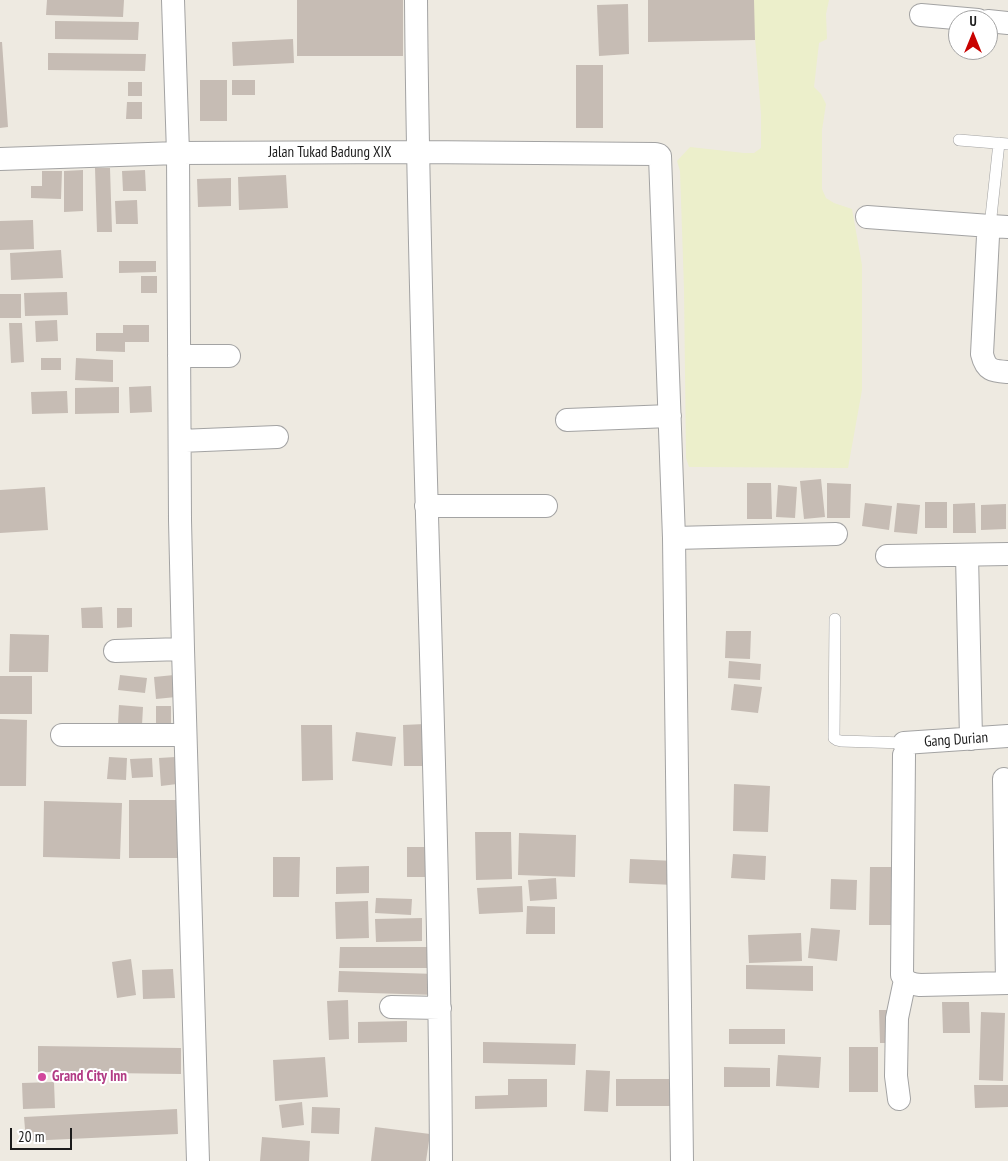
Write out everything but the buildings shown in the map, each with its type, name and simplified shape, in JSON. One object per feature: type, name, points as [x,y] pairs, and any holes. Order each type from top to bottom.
[{"type":"street","points":[[174,0],[178,153],[183,649],[198,1161]]},
{"type":"street","points":[[416,0],[417,152],[440,1008],[441,1161]]},
{"type":"street","points":[[921,15],[948,17]]},
{"type":"street","name":"Jalan Tukad Badung XIX","points":[[0,159],[178,153],[417,152],[659,155],[661,159],[670,416]]},
{"type":"street","points":[[867,217],[999,226]]},
{"type":"street","points":[[999,226],[988,236],[982,354],[989,368],[994,371],[1008,372]]},
{"type":"street","points":[[180,356],[230,356]]},
{"type":"street","points":[[567,420],[670,416],[674,538],[682,1161]]},
{"type":"street","points":[[180,441],[277,437]]},
{"type":"street","points":[[426,506],[546,506]]},
{"type":"street","points":[[674,538],[836,534]]},
{"type":"street","points":[[887,556],[1008,554]]},
{"type":"street","points":[[967,555],[971,739]]},
{"type":"street","points":[[115,651],[183,649]]},
{"type":"street","points":[[62,735],[185,735]]},
{"type":"street","name":"Gang Durian","points":[[904,749],[971,739],[1008,736]]},
{"type":"street","points":[[904,749],[902,975],[911,984],[1008,983],[1004,779]]},
{"type":"street","points":[[899,1099],[896,1076],[897,1018],[905,980]]},
{"type":"street","points":[[391,1007],[440,1008]]},
{"type":"lane","points":[[959,140],[1004,143],[999,226]]},
{"type":"lane","points":[[835,619],[834,738],[841,741],[904,749]]},
{"type":"green space","points":[[752,0],[829,0],[826,14],[827,39],[819,43],[814,87],[821,94],[826,104],[822,130],[822,189],[826,198],[852,209],[862,265],[862,390],[848,468],[689,467],[686,458],[684,289],[680,171],[677,161],[690,147],[744,153],[754,153],[761,148],[761,114]]},
{"type":"place","name":"Grand City Inn","points":[[42,1077]]}]
